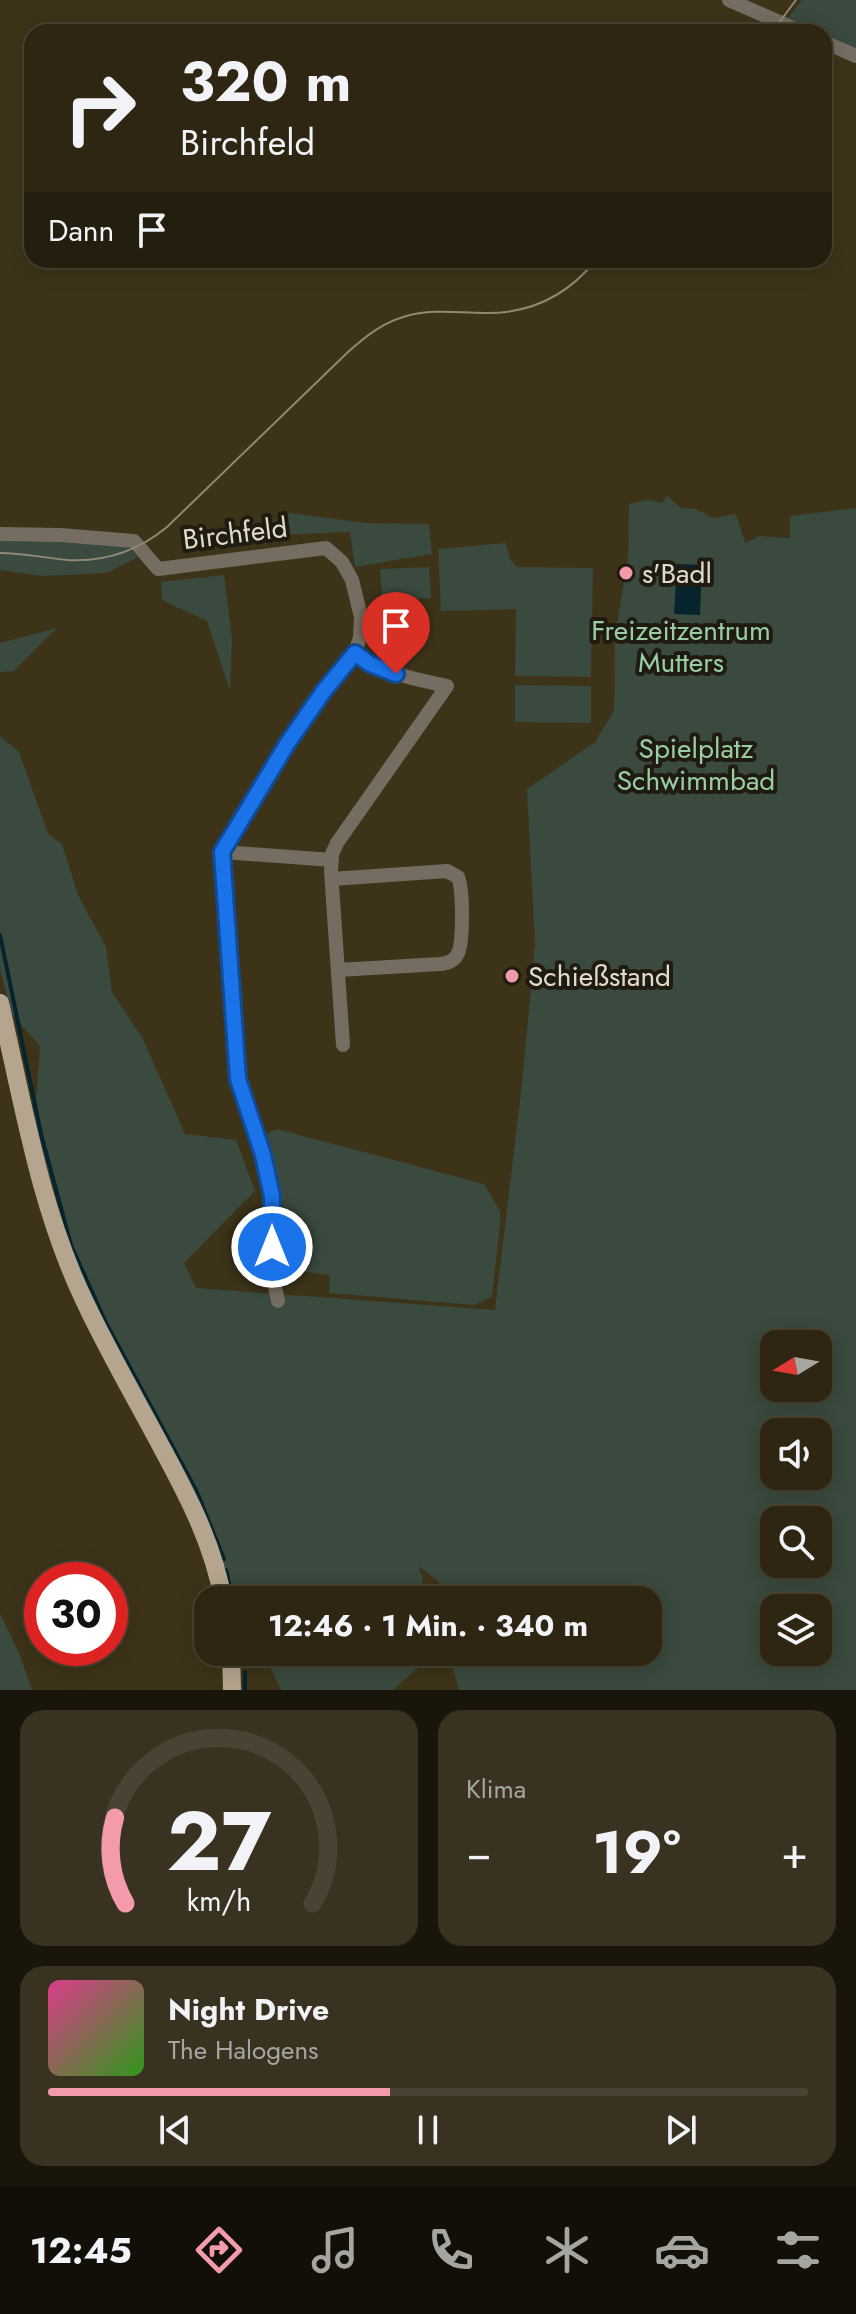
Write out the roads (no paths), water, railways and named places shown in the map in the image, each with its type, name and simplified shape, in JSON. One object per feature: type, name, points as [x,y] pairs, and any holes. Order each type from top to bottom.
[{"type":"main road","points":[[0,1003],[61,1246],[85,1302],[191,1504],[220,1586]]},
{"type":"main road","points":[[231,1666],[232,1690]]},
{"type":"street","points":[[729,0],[784,24]]},
{"type":"street","points":[[832,46],[856,56]]},
{"type":"street","name":"Birchfeld","points":[[0,534],[134,541],[158,569],[326,548],[342,562],[352,580],[361,617],[355,653]]},
{"type":"street","points":[[278,1301],[272,1272],[272,1196],[263,1155],[238,1079],[222,852],[287,744],[355,653],[370,664],[396,674],[447,686],[334,848],[332,879],[343,1045]]},
{"type":"street","points":[[222,852],[332,860]]},
{"type":"street","points":[[332,879],[447,871],[458,877],[462,893],[460,945],[452,961],[338,970]]},
{"type":"water","points":[[677,564],[702,565],[700,615],[674,614]]},
{"type":"waterway","points":[[0,935],[41,1134],[71,1245],[106,1323],[197,1492],[224,1559]]},
{"type":"waterway","points":[[226,1570],[230,1586]]},
{"type":"waterway","points":[[245,1672],[245,1690]]},
{"type":"tram line","points":[[778,24],[796,0]]},
{"type":"tram line","points":[[0,553],[82,560],[108,557],[133,549],[167,527],[348,352],[377,329],[419,313],[501,312],[532,306],[560,293],[589,268]]},
{"type":"place","name":"s'Badl","points":[[626,573]]},
{"type":"place","name":"Schießstand","points":[[512,976]]},
{"type":"park label","name":"Freizeitzentrum Mutters","points":[[681,646]]},
{"type":"park label","name":"Spielplatz Schwimmbad","points":[[696,764]]}]
